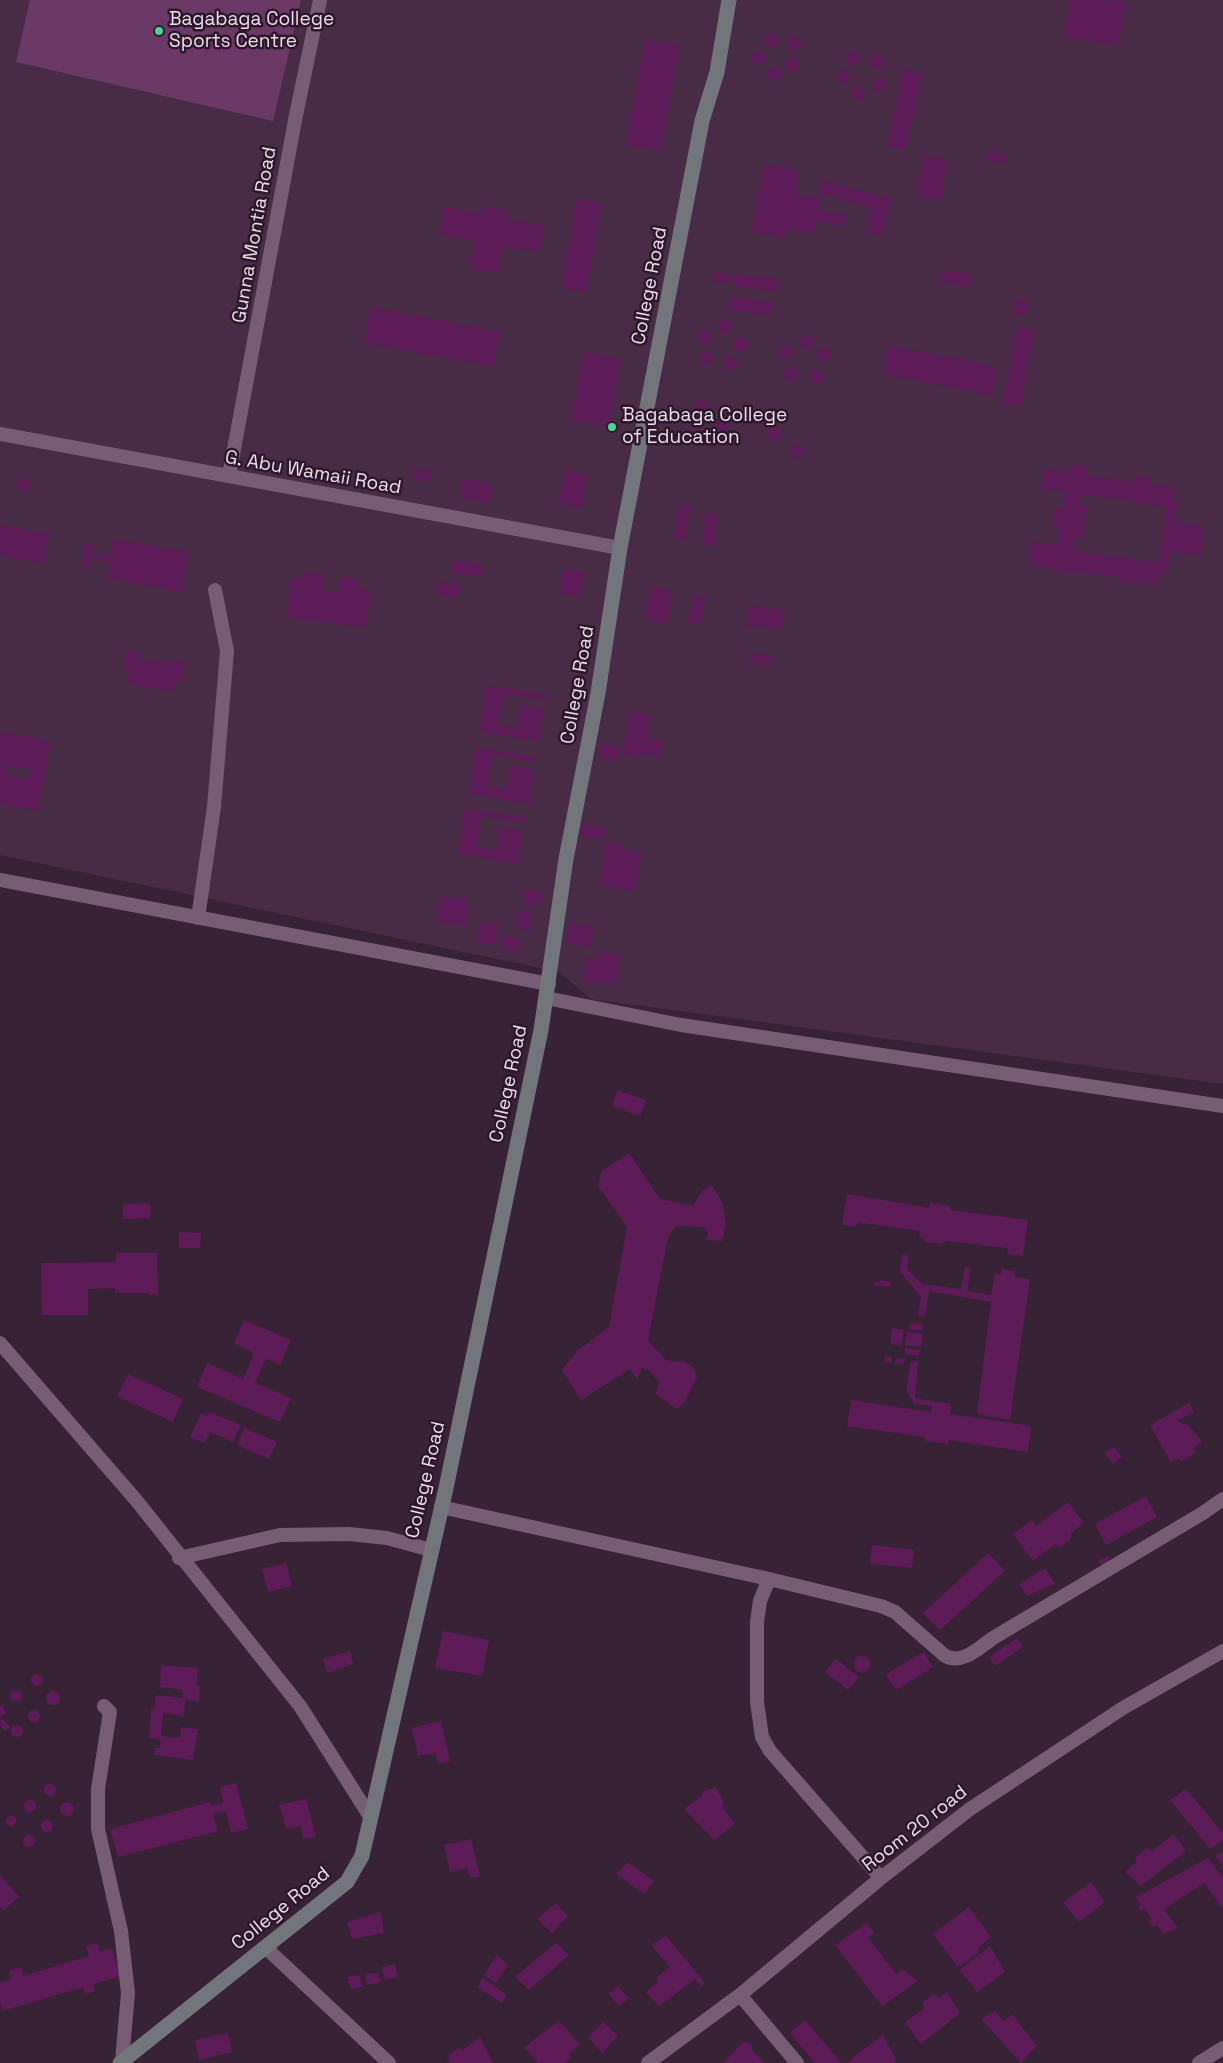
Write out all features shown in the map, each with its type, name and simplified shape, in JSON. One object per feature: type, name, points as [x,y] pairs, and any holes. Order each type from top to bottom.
[{"type":"street","name":"Gunna Montia Road","points":[[228,476],[296,115],[320,0]]},
{"type":"street","name":"College Road","points":[[121,2062],[347,1882],[362,1856],[441,1507],[548,991],[566,859],[598,693],[620,548],[702,121],[717,72],[729,0]]},
{"type":"street","name":"G. Abu Wamaii Road","points":[[0,434],[620,548]]},
{"type":"street","points":[[198,918],[214,806],[227,651],[215,590]]},
{"type":"street","points":[[0,880],[198,918],[548,991],[681,1025],[1223,1106]]},
{"type":"street","points":[[0,1343],[136,1500],[179,1558],[300,1706],[371,1818]]},
{"type":"street","points":[[441,1507],[769,1579],[881,1606],[895,1612],[951,1660],[957,1660],[973,1653],[993,1638],[1203,1513],[1223,1499]]},
{"type":"street","points":[[179,1558],[280,1535],[349,1534],[387,1538],[431,1550]]},
{"type":"street","points":[[769,1579],[760,1601],[758,1622],[757,1702],[762,1737],[770,1751],[881,1878]]},
{"type":"street","name":"Room 20 road","points":[[648,2063],[740,1994],[881,1878],[970,1809],[1123,1708],[1223,1651]]},
{"type":"street","points":[[104,1706],[110,1712],[98,1789],[98,1828],[121,1931],[127,1984],[121,2062]]},
{"type":"street","points":[[265,1947],[389,2063]]},
{"type":"street","points":[[740,1994],[797,2063]]},
{"type":"street","points":[[1199,2063],[1223,2048]]},
{"type":"shaded area","name":"Bagabaga College of Education","points":[[0,0],[1223,0],[1223,1084],[591,999],[559,972],[0,855]]},
{"type":"shaded area","name":"Bagabaga College Sports Centre","points":[[30,0],[301,0],[273,121],[16,62]]},
{"type":"building","points":[[1070,0],[1127,1],[1118,46],[1063,36]]},
{"type":"building","points":[[768,33],[774,33],[778,40],[774,47],[768,47],[764,43],[764,37]]},
{"type":"building","points":[[791,36],[797,36],[801,43],[797,50],[791,50],[787,46],[787,40]]},
{"type":"building","points":[[645,39],[680,45],[661,151],[626,145]]},
{"type":"building","points":[[756,51],[762,51],[766,58],[762,65],[756,65],[752,61],[752,55]]},
{"type":"building","points":[[850,51],[856,51],[860,58],[856,65],[850,65],[846,61],[846,55]]},
{"type":"building","points":[[874,55],[880,55],[884,62],[880,69],[874,69],[870,65],[870,59]]},
{"type":"building","points":[[789,58],[795,58],[799,65],[795,72],[789,72],[785,68],[785,62]]},
{"type":"building","points":[[772,67],[778,67],[782,74],[778,81],[772,81],[768,77],[768,71]]},
{"type":"building","points":[[903,69],[923,73],[906,150],[887,146]]},
{"type":"building","points":[[840,70],[846,70],[850,77],[846,84],[840,84],[836,80],[836,74]]},
{"type":"building","points":[[876,78],[882,78],[886,85],[882,92],[876,92],[872,88],[872,82]]},
{"type":"building","points":[[855,87],[861,87],[865,94],[861,101],[855,101],[851,97],[851,91]]},
{"type":"building","points":[[987,151],[1007,155],[1005,164],[986,160]]},
{"type":"building","points":[[923,155],[947,159],[941,200],[917,197]]},
{"type":"building","points":[[764,164],[799,171],[795,194],[820,198],[818,210],[847,215],[845,226],[816,221],[814,234],[787,229],[785,238],[752,232]]},
{"type":"building","points":[[822,181],[892,199],[882,236],[867,232],[873,208],[818,194]]},
{"type":"building","points":[[577,199],[602,203],[586,293],[562,288]]},
{"type":"building","points":[[482,206],[509,210],[507,219],[544,225],[540,252],[503,246],[498,273],[470,268],[475,241],[439,235],[444,207],[481,214]]},
{"type":"building","points":[[943,270],[972,274],[970,287],[941,282]]},
{"type":"building","points":[[715,272],[730,274],[728,284],[714,282]]},
{"type":"building","points":[[733,274],[778,279],[776,291],[732,286]]},
{"type":"building","points":[[731,296],[772,302],[771,316],[729,310]]},
{"type":"building","points":[[1015,299],[1028,301],[1026,315],[1012,312]]},
{"type":"building","points":[[371,307],[500,332],[493,367],[364,343]]},
{"type":"building","points":[[722,319],[728,319],[732,326],[728,333],[722,333],[718,329],[718,323]]},
{"type":"building","points":[[1018,327],[1035,330],[1020,407],[1002,403]]},
{"type":"building","points":[[702,330],[708,330],[712,337],[708,344],[702,344],[698,340],[698,334]]},
{"type":"building","points":[[804,335],[810,335],[814,342],[810,349],[804,349],[800,345],[800,339]]},
{"type":"building","points":[[738,337],[744,337],[748,344],[744,351],[738,351],[734,347],[734,341]]},
{"type":"building","points":[[784,345],[790,345],[794,352],[790,359],[784,359],[780,355],[780,349]]},
{"type":"building","points":[[889,345],[998,367],[992,396],[884,374]]},
{"type":"building","points":[[821,348],[827,348],[831,355],[827,362],[821,362],[817,358],[817,352]]},
{"type":"building","points":[[703,351],[709,351],[713,358],[709,365],[703,365],[699,361],[699,355]]},
{"type":"building","points":[[583,352],[621,359],[609,427],[571,420]]},
{"type":"building","points":[[727,356],[733,356],[737,363],[733,370],[727,370],[723,366],[723,360]]},
{"type":"building","points":[[788,367],[794,367],[798,374],[794,381],[788,381],[784,377],[784,371]]},
{"type":"building","points":[[813,370],[819,370],[823,377],[819,384],[813,384],[809,380],[809,374]]},
{"type":"building","points":[[698,400],[704,400],[708,407],[704,414],[698,414],[694,410],[694,404]]},
{"type":"building","points":[[720,417],[726,417],[730,424],[726,431],[720,431],[716,427],[716,421]]},
{"type":"building","points":[[693,427],[699,427],[703,434],[699,441],[693,441],[689,437],[689,431]]},
{"type":"building","points":[[771,427],[777,427],[781,434],[777,441],[771,441],[767,437],[767,431]]},
{"type":"building","points":[[794,444],[800,444],[804,451],[800,458],[794,458],[790,454],[790,448]]},
{"type":"building","points":[[1071,464],[1087,466],[1086,475],[1134,482],[1135,475],[1151,478],[1150,484],[1175,488],[1173,501],[1178,502],[1175,521],[1205,526],[1201,556],[1171,552],[1167,574],[1162,573],[1160,585],[1133,581],[1132,585],[1120,583],[1121,578],[1067,570],[1066,574],[1054,572],[1054,568],[1029,565],[1033,541],[1057,545],[1059,528],[1052,527],[1055,508],[1063,509],[1065,492],[1041,488],[1044,469],[1070,472]],"holes":[[[1082,494],[1167,507],[1158,563],[1073,550],[1075,538],[1083,539],[1088,507],[1080,506]]]},
{"type":"building","points":[[414,469],[432,471],[431,482],[413,479]]},
{"type":"building","points":[[565,470],[588,475],[581,508],[558,503]]},
{"type":"building","points":[[20,476],[32,480],[28,492],[16,488]]},
{"type":"building","points":[[462,479],[493,484],[489,503],[459,498]]},
{"type":"building","points":[[679,504],[691,506],[685,540],[674,538]]},
{"type":"building","points":[[706,514],[718,516],[714,546],[702,544]]},
{"type":"building","points":[[0,525],[50,534],[44,564],[0,555]]},
{"type":"building","points":[[114,539],[189,552],[182,592],[108,579]]},
{"type":"building","points":[[85,542],[94,543],[91,568],[82,567]]},
{"type":"building","points":[[98,553],[110,554],[109,562],[97,561]]},
{"type":"building","points":[[453,560],[483,565],[481,577],[451,572]]},
{"type":"building","points":[[563,569],[584,572],[580,596],[560,593]]},
{"type":"building","points":[[304,571],[325,574],[323,591],[338,593],[341,576],[360,579],[359,588],[371,590],[366,628],[289,617],[287,611],[292,577],[302,579]]},
{"type":"building","points":[[439,581],[460,585],[457,598],[436,594]]},
{"type":"building","points":[[651,587],[672,591],[667,624],[645,620]]},
{"type":"building","points":[[693,596],[706,598],[701,624],[688,622]]},
{"type":"building","points":[[749,605],[783,610],[781,630],[746,626]]},
{"type":"building","points":[[126,650],[139,652],[138,659],[172,664],[172,659],[185,661],[183,681],[177,681],[175,692],[127,684],[129,671],[124,671]]},
{"type":"building","points":[[750,652],[773,656],[771,666],[748,662]]},
{"type":"building","points":[[487,685],[547,695],[546,701],[504,694],[498,725],[517,728],[521,705],[545,709],[539,741],[479,732]]},
{"type":"building","points":[[629,712],[650,715],[647,737],[662,740],[660,757],[640,754],[639,758],[623,755]]},
{"type":"building","points":[[4,732],[51,741],[38,811],[0,804],[0,734],[3,735]],"holes":[[[6,765],[31,769],[29,780],[4,775]]]},
{"type":"building","points":[[601,744],[620,746],[618,760],[599,757]]},
{"type":"building","points":[[476,747],[536,757],[535,762],[493,755],[488,787],[507,790],[511,766],[534,770],[529,804],[469,794]]},
{"type":"building","points":[[465,808],[525,818],[524,823],[482,816],[477,847],[496,850],[500,827],[523,831],[518,864],[458,854]]},
{"type":"building","points":[[582,824],[606,827],[605,839],[580,836]]},
{"type":"building","points":[[606,841],[623,844],[623,849],[642,852],[635,891],[599,885]]},
{"type":"building","points":[[525,889],[542,892],[540,906],[523,904]]},
{"type":"building","points":[[439,897],[468,898],[467,925],[438,924]]},
{"type":"building","points":[[519,910],[532,912],[529,931],[516,929]]},
{"type":"building","points":[[480,921],[498,923],[496,945],[477,942]]},
{"type":"building","points":[[570,922],[594,926],[591,947],[566,943]]},
{"type":"building","points":[[502,935],[521,938],[519,951],[500,949]]},
{"type":"building","points":[[600,952],[620,954],[617,985],[583,981],[586,958],[599,959]]},
{"type":"building","points":[[617,1090],[646,1100],[640,1116],[612,1106]]},
{"type":"building","points":[[629,1153],[660,1199],[693,1206],[703,1190],[712,1185],[723,1204],[726,1224],[722,1241],[706,1240],[708,1233],[704,1227],[676,1226],[668,1237],[648,1340],[665,1359],[674,1362],[683,1361],[694,1368],[697,1377],[684,1403],[677,1409],[656,1394],[659,1382],[651,1372],[642,1368],[637,1379],[630,1369],[581,1400],[562,1370],[578,1350],[609,1327],[627,1227],[598,1186],[602,1171]]},
{"type":"building","points":[[847,1194],[930,1208],[930,1203],[950,1206],[951,1210],[1028,1220],[1023,1256],[1007,1254],[1008,1248],[947,1241],[940,1244],[925,1242],[924,1238],[919,1237],[920,1231],[857,1222],[856,1227],[842,1225]]},
{"type":"building","points":[[150,1203],[151,1218],[123,1219],[123,1204]]},
{"type":"building","points":[[179,1232],[201,1233],[200,1248],[179,1248]]},
{"type":"building","points":[[116,1253],[157,1253],[158,1295],[149,1295],[149,1293],[115,1293],[115,1288],[88,1289],[88,1315],[42,1315],[41,1263],[116,1262]]},
{"type":"building","points":[[902,1255],[909,1255],[907,1269],[922,1284],[961,1289],[965,1267],[971,1268],[967,1291],[991,1295],[995,1273],[1001,1274],[1001,1269],[1014,1271],[1015,1277],[1030,1279],[1010,1420],[977,1414],[991,1302],[929,1291],[925,1317],[918,1315],[921,1297],[900,1272]]},
{"type":"building","points":[[880,1280],[891,1282],[890,1287],[874,1285],[874,1282],[879,1283]]},
{"type":"building","points":[[244,1320],[291,1340],[280,1365],[266,1359],[255,1383],[291,1398],[280,1422],[197,1387],[207,1363],[243,1379],[254,1353],[234,1344]]},
{"type":"building","points":[[910,1323],[923,1324],[922,1331],[909,1329]]},
{"type":"building","points":[[892,1328],[904,1330],[901,1346],[890,1344]]},
{"type":"building","points":[[907,1332],[923,1334],[921,1347],[905,1345]]},
{"type":"building","points":[[905,1348],[920,1350],[919,1356],[905,1354]]},
{"type":"building","points":[[885,1356],[892,1357],[891,1363],[884,1362]]},
{"type":"building","points":[[896,1358],[905,1359],[904,1364],[895,1363]]},
{"type":"building","points":[[911,1361],[918,1362],[915,1398],[951,1404],[950,1414],[1031,1426],[1028,1452],[948,1440],[949,1444],[925,1441],[925,1437],[847,1426],[851,1400],[931,1412],[932,1406],[914,1404],[906,1390]]},
{"type":"building","points":[[128,1374],[183,1399],[173,1422],[117,1396]]},
{"type":"building","points":[[1189,1403],[1194,1412],[1177,1421],[1189,1426],[1202,1442],[1193,1448],[1196,1453],[1181,1461],[1179,1458],[1171,1462],[1150,1425]]},
{"type":"building","points":[[209,1412],[241,1425],[233,1442],[210,1432],[205,1443],[190,1437],[201,1413],[207,1416]]},
{"type":"building","points":[[244,1428],[277,1442],[269,1459],[237,1445]]},
{"type":"building","points":[[1114,1447],[1122,1457],[1113,1464],[1105,1453]]},
{"type":"building","points":[[1146,1496],[1157,1517],[1106,1545],[1095,1524]]},
{"type":"building","points":[[1068,1502],[1084,1523],[1071,1533],[1071,1539],[1059,1548],[1056,1544],[1033,1561],[1013,1534],[1032,1520],[1036,1526]]},
{"type":"building","points":[[872,1545],[914,1550],[912,1568],[870,1564]]},
{"type":"building","points":[[988,1553],[1005,1571],[940,1630],[923,1613]]},
{"type":"building","points":[[1108,1556],[1112,1564],[1103,1569],[1099,1560]]},
{"type":"building","points":[[286,1563],[292,1586],[268,1592],[262,1569]]},
{"type":"building","points":[[1045,1568],[1055,1584],[1027,1596],[1019,1584]]},
{"type":"building","points":[[443,1631],[489,1640],[482,1676],[435,1668]]},
{"type":"building","points":[[1017,1638],[1023,1647],[995,1666],[989,1657]]},
{"type":"building","points":[[350,1651],[353,1664],[327,1673],[323,1659]]},
{"type":"building","points":[[924,1652],[933,1667],[896,1690],[886,1674]]},
{"type":"building","points":[[862,1656],[870,1664],[862,1672],[854,1664]]},
{"type":"building","points":[[836,1659],[859,1677],[848,1690],[825,1672]]},
{"type":"building","points":[[161,1665],[198,1668],[197,1686],[200,1686],[199,1702],[185,1700],[184,1716],[163,1713],[161,1736],[180,1738],[181,1727],[198,1729],[193,1760],[154,1755],[155,1748],[160,1748],[160,1740],[149,1738],[151,1709],[154,1709],[156,1695],[182,1698],[183,1690],[160,1687]]},
{"type":"building","points":[[39,1674],[42,1675],[42,1685],[35,1686],[32,1685],[31,1678],[32,1675]]},
{"type":"building","points":[[14,1690],[18,1690],[22,1696],[18,1702],[14,1702],[10,1698],[10,1694]]},
{"type":"building","points":[[53,1691],[58,1693],[60,1698],[58,1703],[53,1705],[48,1703],[46,1698],[48,1693]]},
{"type":"building","points":[[0,1705],[3,1706],[6,1713],[0,1716]]},
{"type":"building","points":[[36,1710],[39,1711],[39,1721],[32,1722],[29,1721],[28,1714],[29,1711]]},
{"type":"building","points":[[1,1717],[10,1727],[5,1731],[0,1726]]},
{"type":"building","points":[[441,1721],[450,1761],[438,1764],[436,1753],[418,1756],[412,1728]]},
{"type":"building","points":[[15,1725],[19,1725],[23,1731],[19,1737],[15,1737],[11,1733],[11,1729]]},
{"type":"building","points":[[236,1783],[248,1829],[231,1833],[226,1811],[213,1814],[218,1831],[118,1857],[110,1829],[210,1802],[211,1806],[223,1803],[220,1787]]},
{"type":"building","points":[[52,1784],[55,1785],[55,1795],[48,1796],[45,1795],[44,1788],[45,1785]]},
{"type":"building","points":[[716,1787],[724,1802],[722,1807],[735,1824],[714,1840],[684,1809],[702,1796],[702,1792]]},
{"type":"building","points":[[1186,1789],[1223,1833],[1223,1840],[1210,1849],[1170,1800]]},
{"type":"building","points":[[306,1799],[316,1837],[303,1839],[301,1826],[286,1829],[279,1805]]},
{"type":"building","points":[[28,1800],[32,1800],[36,1806],[32,1812],[28,1812],[24,1808],[24,1804]]},
{"type":"building","points":[[67,1802],[72,1804],[74,1809],[72,1814],[67,1816],[62,1814],[60,1809],[62,1804]]},
{"type":"building","points":[[11,1815],[17,1821],[11,1827],[5,1821]]},
{"type":"building","points":[[49,1820],[52,1821],[52,1831],[45,1832],[42,1831],[41,1824],[42,1821]]},
{"type":"building","points":[[1174,1834],[1186,1851],[1141,1886],[1126,1872],[1137,1861],[1135,1858],[1147,1848],[1152,1851]]},
{"type":"building","points":[[27,1835],[31,1835],[35,1841],[31,1847],[27,1847],[23,1843],[23,1839]]},
{"type":"building","points":[[471,1839],[480,1876],[470,1878],[467,1868],[450,1872],[444,1845]]},
{"type":"building","points":[[1223,1851],[1223,1865],[1215,1856]]},
{"type":"building","points":[[1208,1858],[1223,1878],[1223,1909],[1204,1883],[1164,1909],[1178,1928],[1164,1934],[1157,1925],[1154,1927],[1148,1923],[1151,1918],[1144,1908],[1141,1911],[1138,1907],[1140,1904],[1136,1897]]},
{"type":"building","points":[[628,1862],[654,1881],[644,1894],[616,1874]]},
{"type":"building","points":[[0,1875],[19,1897],[3,1911],[0,1908]]},
{"type":"building","points":[[1091,1882],[1105,1902],[1079,1922],[1063,1902]]},
{"type":"building","points":[[556,1903],[568,1916],[552,1933],[537,1919]]},
{"type":"building","points":[[969,1907],[991,1937],[978,1948],[978,1953],[958,1967],[933,1934]]},
{"type":"building","points":[[381,1912],[384,1933],[352,1939],[347,1922]]},
{"type":"building","points":[[867,1923],[875,1934],[868,1938],[897,1975],[902,1969],[918,1981],[882,2006],[835,1945]]},
{"type":"building","points":[[666,1936],[705,1983],[701,1987],[695,1979],[659,2006],[646,1992],[658,1982],[656,1978],[670,1967],[651,1945]]},
{"type":"building","points":[[97,1943],[100,1952],[112,1948],[121,1976],[93,1984],[95,1991],[85,1994],[83,1987],[3,2011],[0,2002],[0,1983],[11,1979],[9,1971],[21,1967],[23,1976],[89,1956],[86,1946]]},
{"type":"building","points":[[556,1943],[569,1955],[529,1990],[515,1977]]},
{"type":"building","points":[[990,1946],[1005,1972],[977,1992],[960,1970]]},
{"type":"building","points":[[497,1955],[508,1965],[496,1983],[484,1975]]},
{"type":"building","points":[[395,1964],[398,1977],[384,1980],[382,1967]]},
{"type":"building","points":[[378,1973],[381,1982],[367,1985],[365,1974]]},
{"type":"building","points":[[359,1975],[363,1987],[351,1989],[347,1977]]},
{"type":"building","points":[[483,1978],[507,1995],[502,2003],[477,1987]]},
{"type":"building","points":[[618,1987],[629,1998],[618,2006],[609,1993]]},
{"type":"building","points":[[947,1992],[960,2013],[921,2044],[905,2022],[925,2008],[922,2003],[934,1994],[939,1998]]},
{"type":"building","points":[[995,2011],[1004,2021],[1012,2014],[1037,2046],[1021,2063],[981,2019]]},
{"type":"building","points":[[805,2020],[841,2063],[815,2063],[790,2033]]},
{"type":"building","points":[[559,2021],[580,2045],[569,2054],[572,2057],[565,2063],[538,2063],[524,2047]]},
{"type":"building","points":[[603,2022],[618,2036],[602,2053],[588,2037]]},
{"type":"building","points":[[228,2033],[232,2052],[199,2060],[195,2040]]},
{"type":"building","points":[[883,2035],[897,2061],[894,2063],[846,2063]]},
{"type":"building","points":[[480,2037],[493,2063],[446,2063],[450,2060],[448,2056],[458,2048],[463,2050]]},
{"type":"building","points":[[744,2041],[753,2045],[751,2049],[765,2063],[723,2063]]},
{"type":"place","name":"Bagabaga College Sports Centre","points":[[159,31]]},
{"type":"place","name":"Bagabaga College of Education","points":[[612,427]]}]
